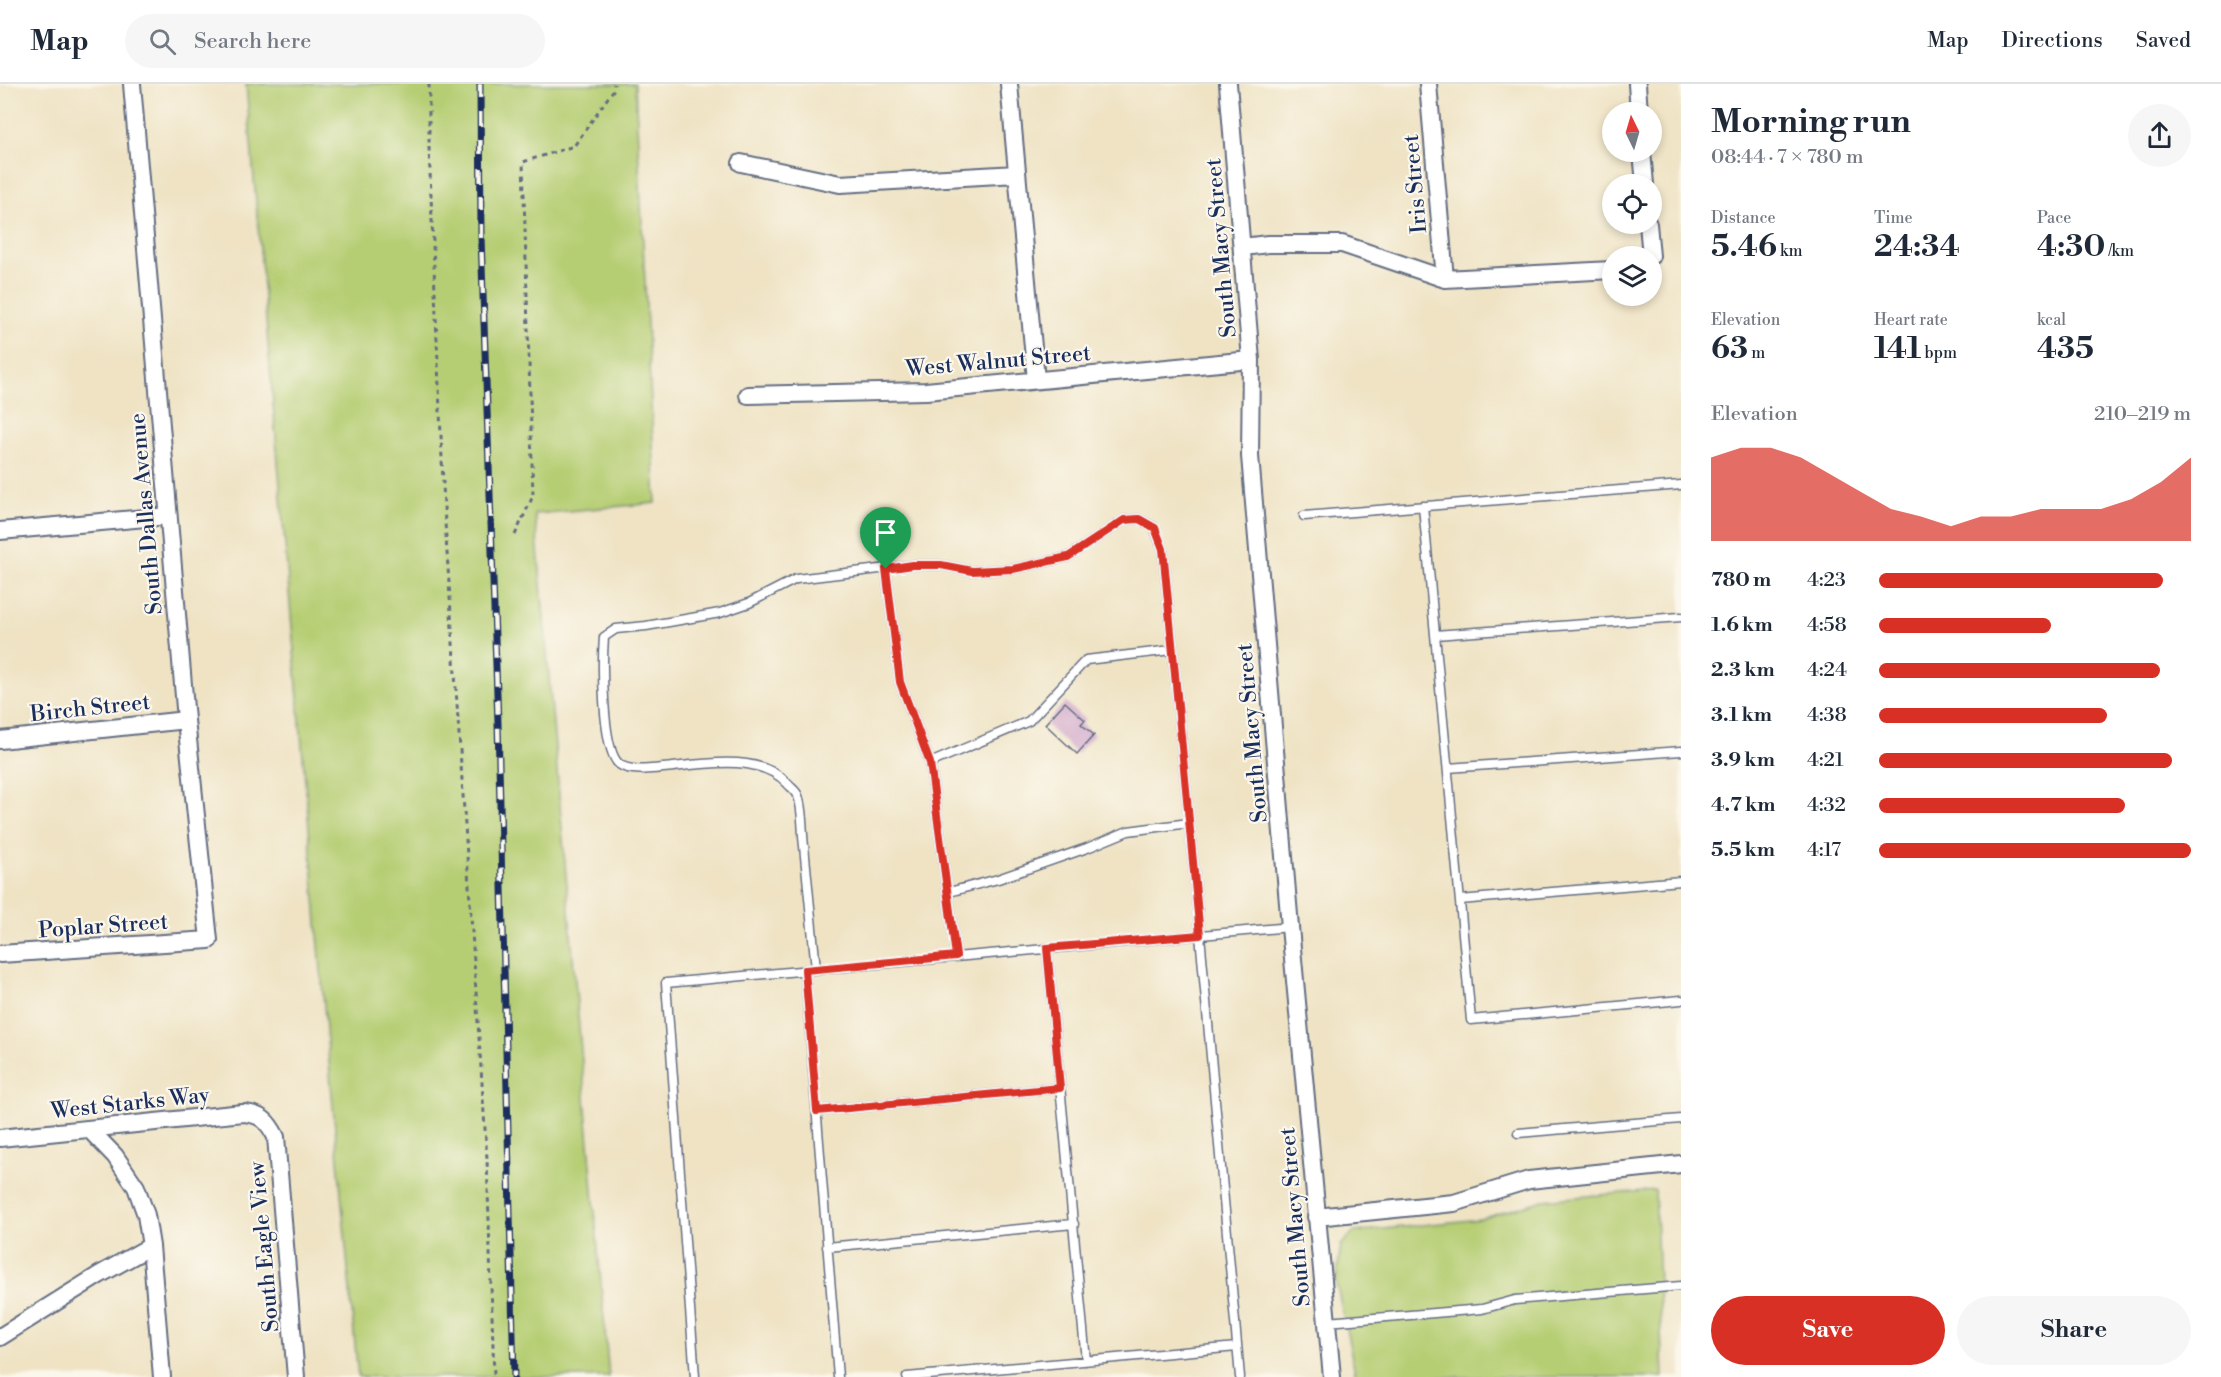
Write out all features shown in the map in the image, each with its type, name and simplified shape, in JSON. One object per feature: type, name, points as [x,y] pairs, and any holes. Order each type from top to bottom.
[{"type":"street","name":"South Dallas Avenue","points":[[132,84],[186,720],[209,940]]},
{"type":"street","points":[[1009,84],[1036,380]]},
{"type":"street","name":"South Macy Street","points":[[1228,84],[1251,360],[1250,456],[1290,927],[1332,1377]]},
{"type":"street","name":"Iris Street","points":[[1428,84],[1444,279]]},
{"type":"street","points":[[1637,84],[1638,102]]},
{"type":"street","points":[[741,163],[840,184],[1017,174]]},
{"type":"street","points":[[1243,248],[1268,244],[1342,244],[1444,279],[1602,271]]},
{"type":"street","name":"West Walnut Street","points":[[748,395],[926,391],[1251,360]]},
{"type":"street","points":[[0,531],[168,516]]},
{"type":"street","name":"Birch Street","points":[[0,740],[186,720]]},
{"type":"street","name":"Poplar Street","points":[[0,954],[209,940]]},
{"type":"street","name":"West Starks Way","points":[[0,1138],[243,1113],[264,1118]]},
{"type":"street","name":"South Eagle View","points":[[264,1118],[276,1137],[296,1377]]},
{"type":"street","points":[[90,1130],[115,1156],[136,1187],[146,1215],[151,1246],[162,1377]]},
{"type":"street","points":[[1317,1217],[1454,1203],[1529,1180],[1681,1164]]},
{"type":"street","points":[[0,1337],[99,1275],[151,1246]]},
{"type":"lane","points":[[1304,516],[1681,485]]},
{"type":"lane","points":[[1423,506],[1471,1020],[1681,1000]]},
{"type":"lane","points":[[816,969],[798,795],[778,774],[761,766],[736,762],[643,769],[627,768],[618,764],[610,748],[602,663],[604,637],[616,629],[720,613],[749,603],[796,579],[913,565],[941,565],[972,571],[1013,569],[1068,557],[1124,520],[1139,519],[1155,528],[1163,549],[1240,1377]]},
{"type":"lane","points":[[886,569],[900,682],[930,763],[956,956]]},
{"type":"lane","points":[[1435,635],[1681,617]]},
{"type":"lane","points":[[930,763],[1029,721],[1086,660],[1173,650]]},
{"type":"lane","points":[[1448,768],[1681,751]]},
{"type":"lane","points":[[948,892],[998,879],[1128,831],[1189,823]]},
{"type":"lane","points":[[1460,900],[1681,881]]},
{"type":"lane","points":[[695,1377],[666,983],[1290,927]]},
{"type":"lane","points":[[1047,948],[1086,1361]]},
{"type":"lane","points":[[805,970],[838,1377]]},
{"type":"lane","points":[[817,1111],[1060,1088]]},
{"type":"lane","points":[[1518,1133],[1681,1119]]},
{"type":"lane","points":[[827,1247],[1074,1224]]},
{"type":"lane","points":[[1327,1322],[1482,1309],[1515,1300],[1681,1286]]},
{"type":"lane","points":[[907,1377],[1237,1347]]},
{"type":"path","points":[[429,84],[429,148],[444,507],[487,1159],[494,1377]]},
{"type":"path","points":[[515,535],[532,496],[523,162],[573,146],[614,89],[614,84]]},
{"type":"green space","points":[[246,84],[635,84],[656,503],[535,514],[609,1377],[358,1377],[327,1041]]},
{"type":"green space","points":[[1655,1190],[1663,1377],[1356,1377],[1336,1281],[1341,1245],[1354,1232],[1481,1219],[1543,1200]]},
{"type":"building","points":[[1065,702],[1085,720],[1081,724],[1094,735],[1077,754],[1045,724]]},
{"type":"railway","points":[[480,84],[481,237],[498,723],[514,1377]]},
{"type":"route","points":[[1139,519],[1155,528],[1163,549],[1200,935],[1047,948],[1060,1088],[817,1111],[805,970],[956,956],[930,763],[900,682],[886,569],[913,565],[941,565],[972,571],[1013,569],[1068,557],[1124,520],[1139,519]]}]
